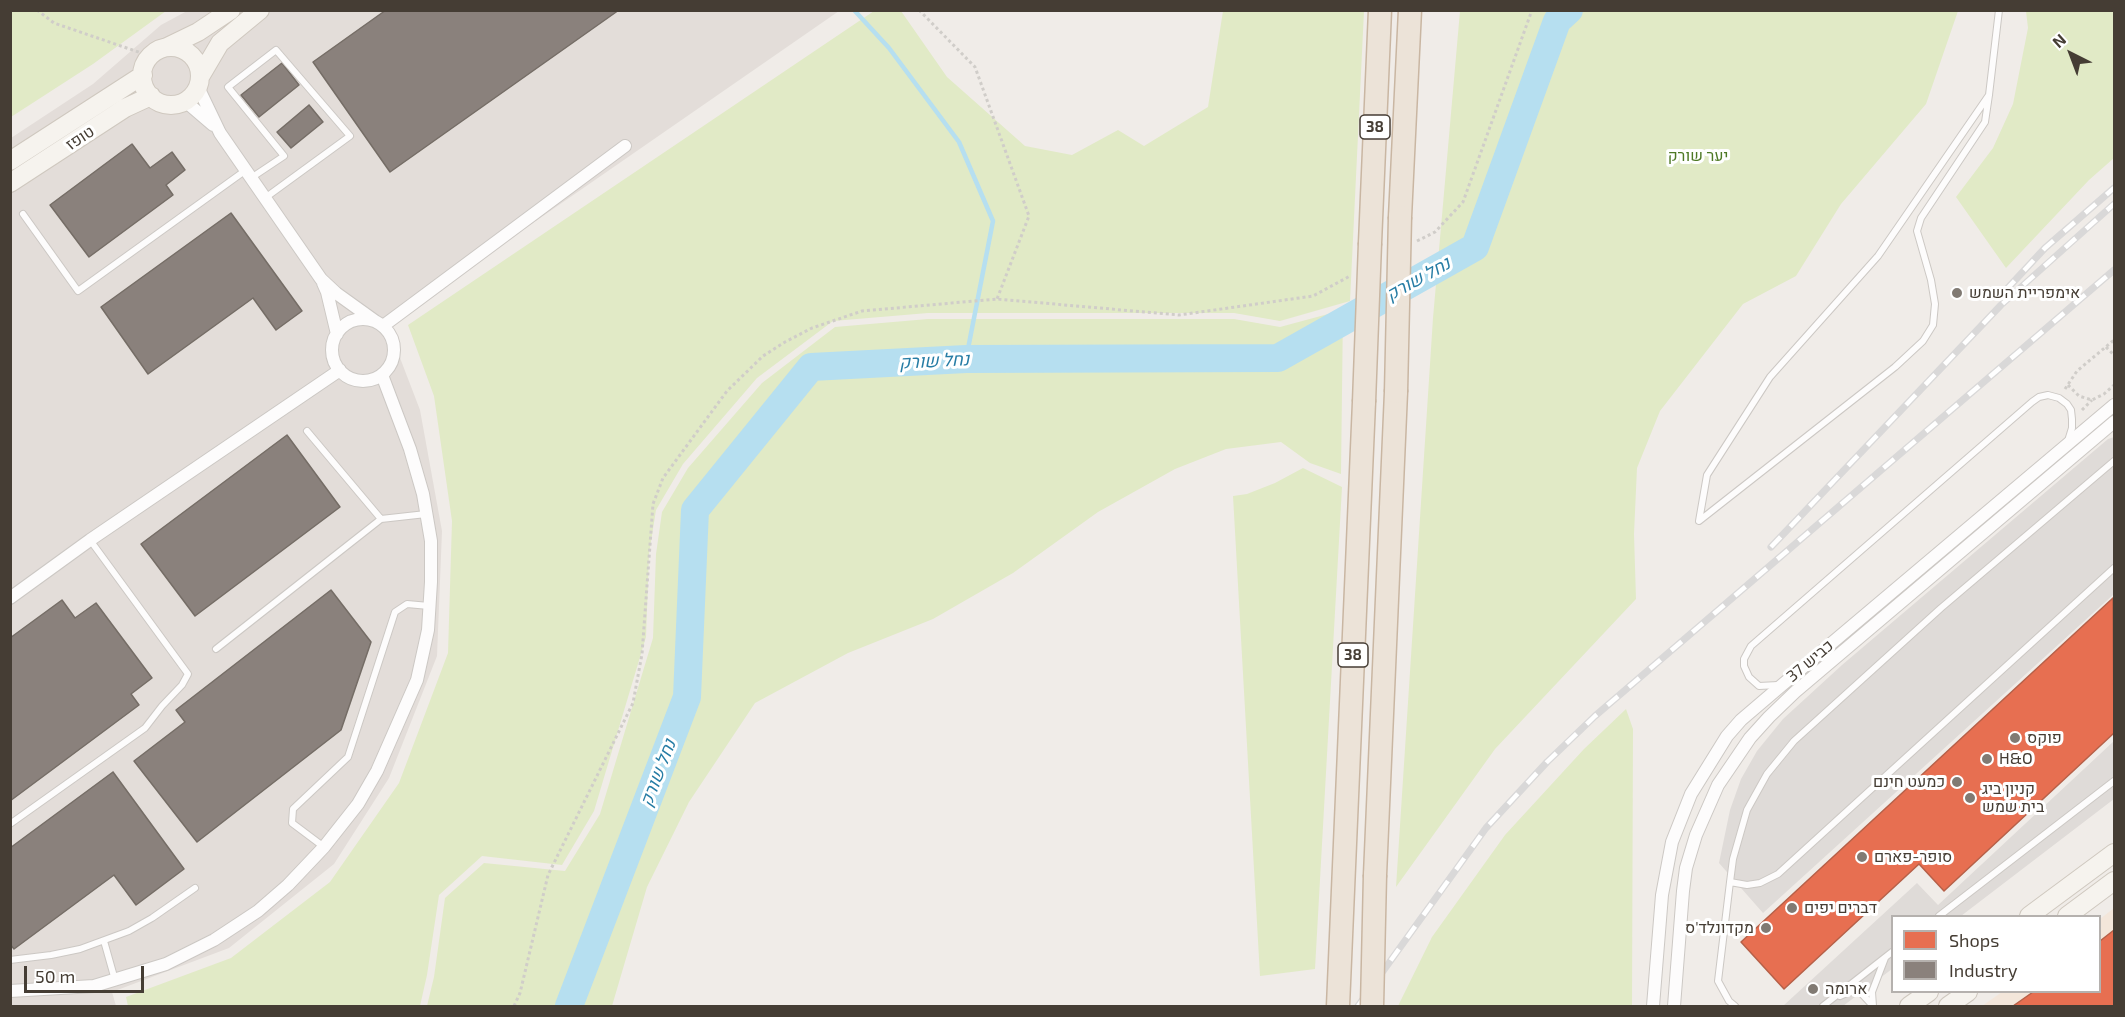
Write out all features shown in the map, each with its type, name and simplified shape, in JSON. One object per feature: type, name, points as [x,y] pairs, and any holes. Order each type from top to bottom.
[{"type":"highway","name":"38","points":[[1338,1006],[1380,10]]},
{"type":"highway","name":"38","points":[[1372,1006],[1396,392],[1400,217],[1410,10]]},
{"type":"street","points":[[231,10],[198,32],[150,56],[143,75],[146,90],[151,96],[167,104],[185,101],[192,95],[220,44],[260,10]]},
{"type":"street","points":[[167,47],[184,50],[196,61],[199,82],[220,133]]},
{"type":"street","name":"טופז","points":[[10,161],[143,75]]},
{"type":"street","name":"טופז","points":[[10,183],[125,108],[151,96]]},
{"type":"street","points":[[185,101],[220,133],[321,279],[327,292],[337,334]]},
{"type":"street","points":[[379,323],[625,146]]},
{"type":"street","points":[[321,279],[336,293],[379,323],[389,333],[394,350],[393,360],[382,375],[365,381],[347,376],[340,370],[333,354],[337,334],[346,324],[355,320],[365,319],[379,323]]},
{"type":"street","points":[[10,598],[90,540],[340,370]]},
{"type":"street","points":[[10,991],[94,986],[166,964],[214,940],[258,911],[288,885],[324,847],[358,804],[377,771],[417,680],[428,630],[430,606],[431,541],[423,494],[410,448],[382,375]]},
{"type":"street","name":"כביש 37","points":[[1653,1006],[1662,895],[1667,863],[1681,815],[1703,772],[1727,736],[1741,720],[1782,685],[2115,405]]},
{"type":"street","name":"כביש 37","points":[[1674,1006],[1683,891],[1692,846],[1718,785],[1750,738],[1795,692],[2115,422]]},
{"type":"street","points":[[2031,915],[2115,853]]},
{"type":"street","points":[[2068,915],[2115,881]]},
{"type":"street","points":[[1909,1006],[1928,993]]},
{"type":"street","points":[[1948,1006],[1967,993]]},
{"type":"lane","points":[[1989,95],[1878,256],[1770,377],[1707,475],[1699,521],[1895,367],[1923,341],[1933,325],[1935,304],[1931,280],[1917,231],[1921,218],[1985,122],[1989,95],[1999,10]]},
{"type":"lane","points":[[23,214],[78,291],[248,174],[284,156],[228,87],[276,50],[350,136],[265,198]]},
{"type":"lane","points":[[1782,685],[1767,687],[1753,683],[1744,666],[1746,652],[1751,646],[2032,402],[2044,396],[2058,398],[2067,404],[2072,414],[2072,428],[2066,446]]},
{"type":"lane","points":[[306,431],[381,519]]},
{"type":"lane","points":[[1735,1006],[1729,1001],[1718,981],[1733,859],[1747,810],[1756,791],[1783,752],[1941,608],[2115,461]]},
{"type":"lane","points":[[216,649],[381,519],[426,514]]},
{"type":"lane","points":[[10,824],[145,728],[182,685],[188,674],[90,540]]},
{"type":"lane","points":[[1730,882],[1754,884],[1778,874],[2115,568]]},
{"type":"lane","points":[[324,847],[292,823],[293,809],[348,758],[395,612],[407,604],[430,606]]},
{"type":"lane","points":[[1940,915],[2115,781]]},
{"type":"lane","points":[[10,960],[51,955],[104,941],[152,918],[195,888]]},
{"type":"lane","points":[[104,941],[115,980]]},
{"type":"lane","points":[[1823,1006],[1891,954]]},
{"type":"lane","points":[[1873,1006],[1872,992],[1886,958]]},
{"type":"lane","points":[[1831,1000],[1849,992],[1861,993],[1873,1006]]},
{"type":"path","points":[[37,10],[54,23],[150,56]]},
{"type":"path","points":[[919,10],[975,67],[1029,216],[997,299]]},
{"type":"path","points":[[1414,243],[1435,232],[1463,202],[1532,10]]},
{"type":"path","points":[[514,1006],[520,993],[548,875],[633,703],[642,654],[653,504],[663,478],[727,391],[763,356],[812,328],[862,311],[997,299],[1179,315],[1313,296],[1353,274]]},
{"type":"path","points":[[2058,398],[2077,371],[2115,340]]},
{"type":"path","points":[[2106,347],[2115,356]]},
{"type":"path","points":[[2068,385],[2079,396],[2092,400],[2115,385]]},
{"type":"shaded area","points":[[187,11],[839,11],[387,324],[420,410],[442,531],[437,656],[389,778],[334,864],[229,948],[112,992],[116,1006],[11,1006],[11,138],[93,84],[161,25]]},
{"type":"shaded area","points":[[2114,437],[2114,594],[1763,913],[1719,863],[1730,810],[1741,779],[1757,751],[1783,719],[1842,665],[2108,439]]},
{"type":"shaded area","points":[[2114,741],[2114,799],[1962,915],[1891,915],[1891,970],[1843,1006],[1783,1006],[1917,883],[1938,905]]},
{"type":"shaded area","points":[[2114,908],[2114,1006],[1982,1006],[2001,993],[2101,993],[2101,918]]},
{"type":"green space","points":[[11,10],[166,11],[93,64],[11,117]]},
{"type":"green space","points":[[874,11],[901,11],[947,77],[1025,146],[1072,155],[1118,130],[1144,146],[1208,107],[1223,11],[1364,11],[1350,301],[1280,321],[1234,313],[928,313],[833,321],[757,378],[683,464],[656,510],[649,554],[646,637],[594,811],[562,865],[482,856],[439,895],[420,1006],[128,1006],[126,997],[231,958],[330,882],[399,783],[448,653],[452,521],[434,396],[408,325]]},
{"type":"green space","name":"יער שורק","points":[[1460,11],[1958,11],[1926,104],[1841,204],[1796,276],[1743,304],[1660,411],[1637,468],[1634,534],[1636,599],[1495,749],[1396,887],[1433,318]]},
{"type":"green space","points":[[2026,11],[2114,11],[2114,158],[2089,180],[2006,268],[1956,197],[1993,148],[2013,104],[2028,28]]},
{"type":"green space","points":[[1343,310],[1341,474],[1310,463],[1281,442],[1226,449],[1175,469],[1098,512],[1013,573],[933,619],[848,653],[755,703],[689,802],[647,887],[612,1006],[427,1006],[434,977],[445,898],[484,863],[565,871],[600,814],[653,638],[656,554],[662,512],[688,468],[762,383],[835,327],[928,319],[1234,319],[1280,327]]},
{"type":"green space","points":[[1303,468],[1342,487],[1315,969],[1260,976],[1233,496],[1247,494],[1275,483]]},
{"type":"green space","points":[[1626,709],[1633,729],[1632,1006],[1398,1006],[1432,937],[1505,835],[1584,749]]},
{"type":"building: Shops","name":"קניון ביג בית שמש","points":[[2113,598],[2114,733],[1944,891],[1919,864],[1784,989],[1741,942]]},
{"type":"building: Shops","points":[[2114,930],[2114,1006],[2013,1006],[2032,993],[2101,993],[2101,940]]},
{"type":"building: Industry","points":[[386,10],[619,10],[390,172],[313,62]]},
{"type":"building: Industry","points":[[282,63],[299,85],[259,117],[241,95]]},
{"type":"building: Industry","points":[[309,105],[323,122],[291,148],[277,132]]},
{"type":"building: Industry","points":[[132,144],[150,168],[172,152],[185,170],[166,185],[173,195],[89,257],[50,205]]},
{"type":"building: Industry","points":[[231,213],[302,311],[276,330],[253,298],[148,374],[101,307]]},
{"type":"building: Industry","points":[[287,435],[340,507],[195,616],[141,544]]},
{"type":"building: Industry","points":[[331,590],[371,642],[341,730],[197,842],[134,761],[185,722],[176,710]]},
{"type":"building: Industry","points":[[62,600],[75,618],[96,603],[152,678],[131,694],[139,705],[10,801],[10,638]]},
{"type":"building: Industry","points":[[113,772],[184,869],[136,905],[114,875],[14,949],[10,944],[10,848]]},
{"type":"waterway","points":[[854,10],[889,48],[959,142],[993,221],[966,359]]},
{"type":"waterway","name":"נחל שורק","points":[[569,1006],[687,697],[695,510],[811,367],[966,359],[1278,358],[1475,247],[1557,21],[1569,10]]},
{"type":"railway","points":[[2005,291],[2045,248],[2114,188]]},
{"type":"railway","points":[[1771,547],[2001,305],[2114,204]]},
{"type":"railway","points":[[1358,1006],[1486,828],[1547,762],[1595,716],[2114,270]]},
{"type":"place","name":"אימפריית השמש","points":[[1957,293]]},
{"type":"place","name":"פוקס","points":[[2015,738]]},
{"type":"place","name":"H&O","points":[[1987,759]]},
{"type":"place","name":"כמעט חינם","points":[[1957,782]]},
{"type":"place","name":"קניון ביג בית שמש","points":[[1970,798]]},
{"type":"place","name":"סופר-פארם","points":[[1862,857]]},
{"type":"place","name":"דברים יפים","points":[[1792,908]]},
{"type":"place","name":"מקדונלד'ס","points":[[1766,928]]},
{"type":"place","name":"ארומה","points":[[1813,989]]}]
